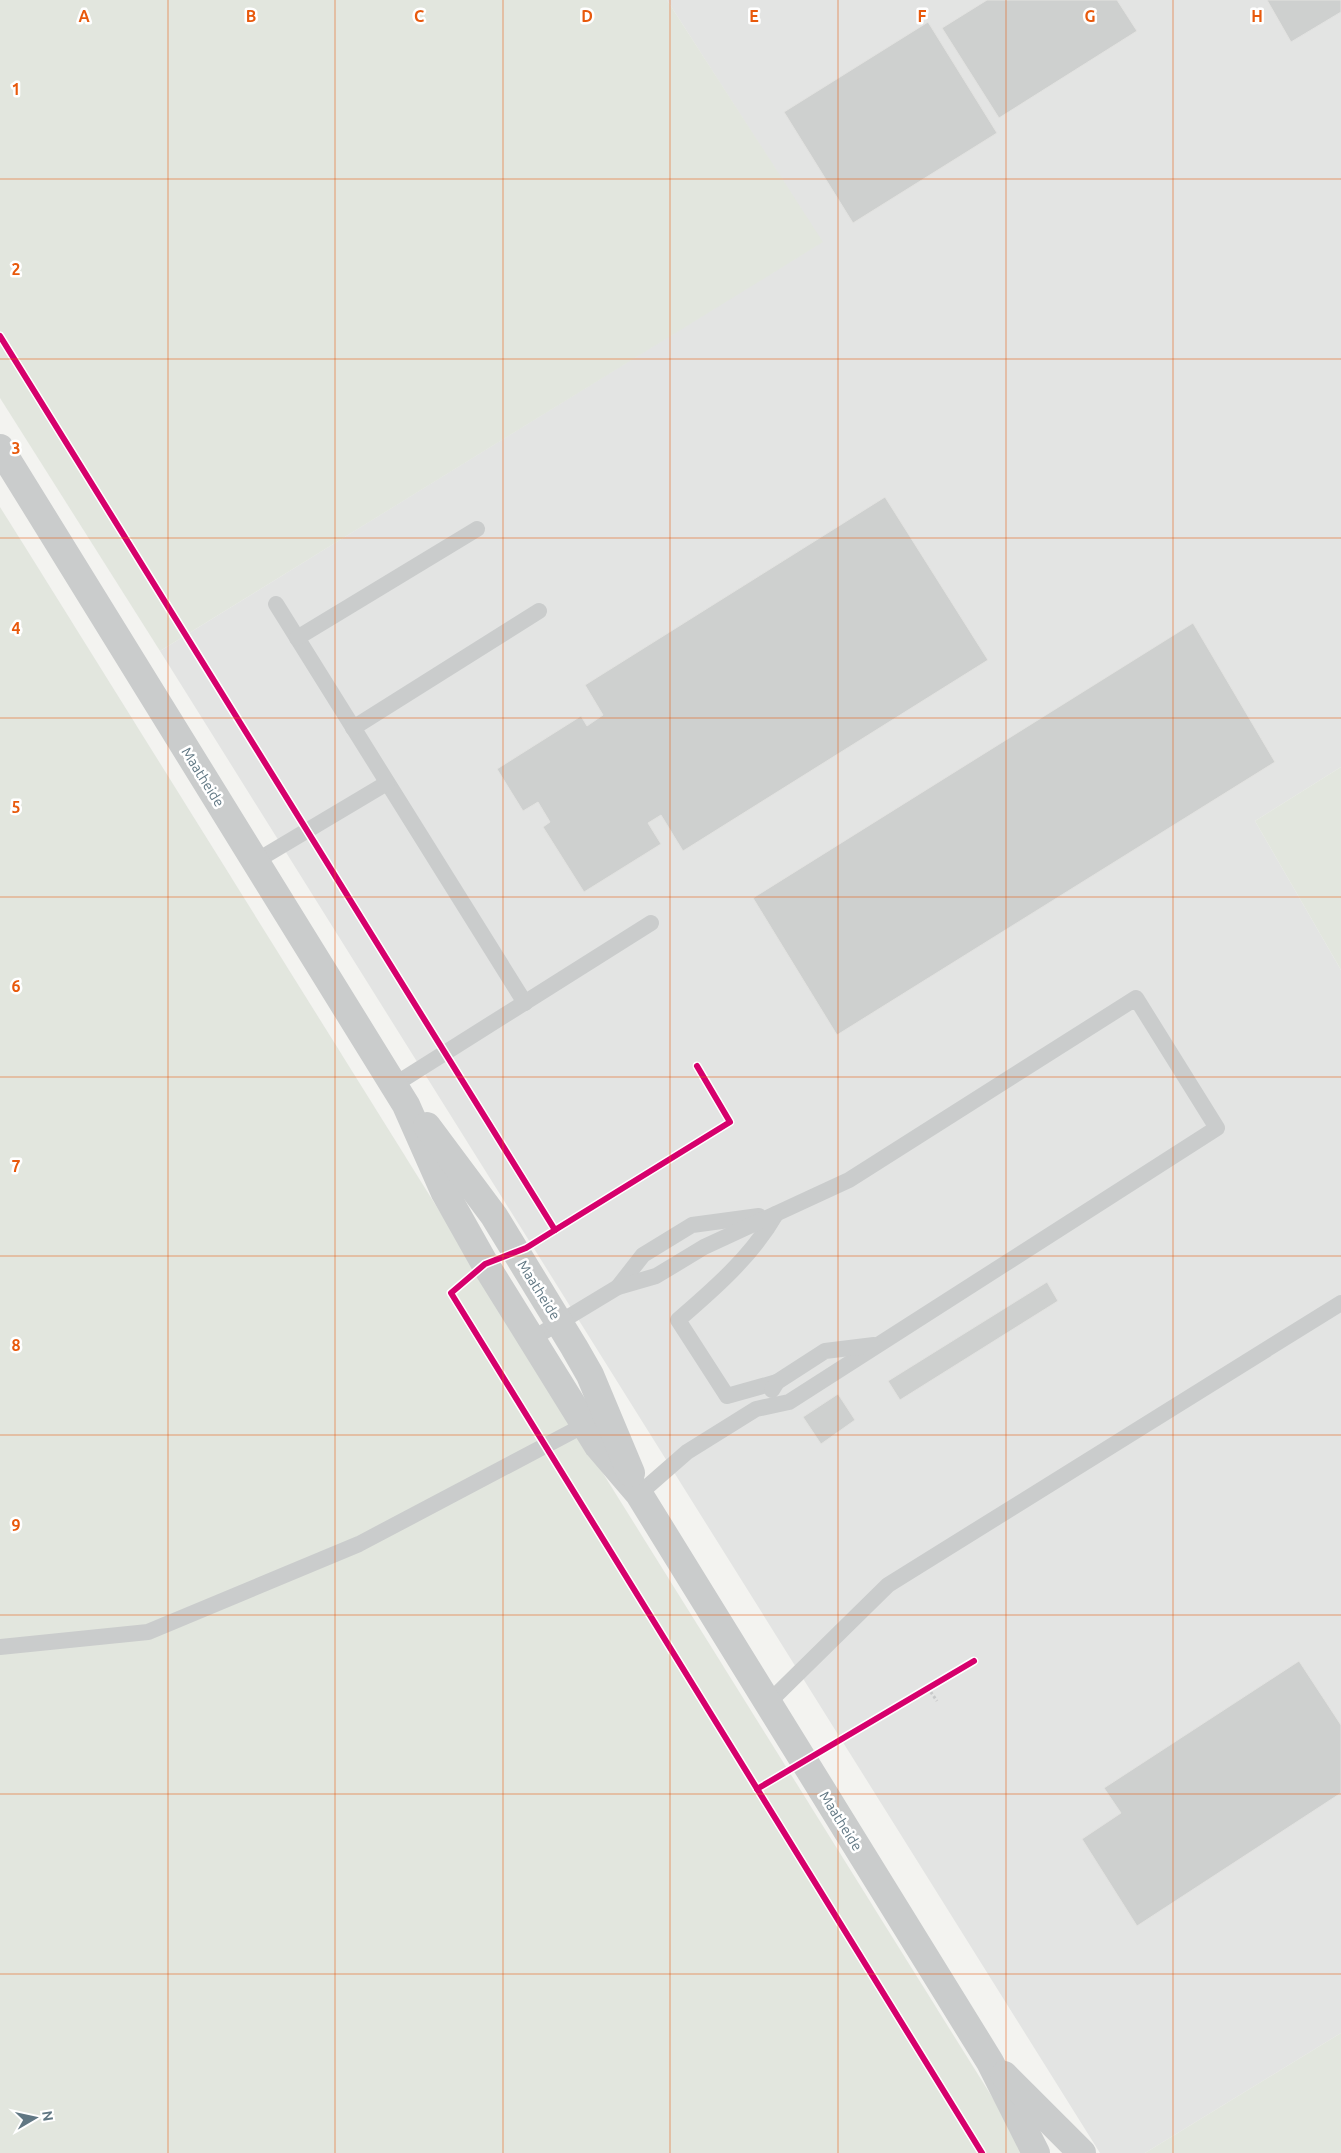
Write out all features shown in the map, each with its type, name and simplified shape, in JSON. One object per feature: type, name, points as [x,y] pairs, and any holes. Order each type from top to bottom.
[{"type":"street","name":"Maatheide","points":[[0,448],[400,1095],[445,1193],[532,1340],[596,1419]]},
{"type":"street","name":"Maatheide","points":[[400,1095],[429,1128],[494,1216],[560,1323],[590,1375],[598,1446],[639,1494],[990,2062],[1036,2153]]},
{"type":"street","points":[[990,2062],[1082,2153]]},
{"type":"lane","points":[[297,638],[477,529]]},
{"type":"lane","points":[[276,604],[525,1003]]},
{"type":"lane","points":[[353,728],[538,611]]},
{"type":"lane","points":[[256,861],[387,783]]},
{"type":"lane","points":[[400,1095],[525,1003],[651,923]]},
{"type":"lane","points":[[532,1340],[618,1287],[656,1276],[704,1248],[849,1180],[1136,998],[1217,1128],[789,1402],[760,1408],[687,1452],[639,1494]]},
{"type":"lane","points":[[618,1287],[643,1254],[692,1225],[776,1214]]},
{"type":"lane","points":[[776,1214],[767,1229],[722,1281],[678,1320],[727,1396],[777,1382],[824,1351],[877,1345]]},
{"type":"lane","points":[[768,1703],[888,1585],[1341,1303]]},
{"type":"lane","points":[[760,1408],[777,1382]]},
{"type":"lane","points":[[0,1647],[148,1632],[359,1544],[596,1419]]},
{"type":"path","points":[[920,1693],[936,1684]]},
{"type":"path","points":[[928,1688],[937,1701]]},
{"type":"shaded area","points":[[0,0],[667,0],[823,242],[160,651],[0,398]]},
{"type":"shaded area","points":[[667,0],[1341,0],[1341,767],[1255,821],[1341,970],[1341,2033],[1145,2153],[1100,2153],[160,651],[822,242]]},
{"type":"shaded area","points":[[0,507],[27,550],[1027,2153],[0,2153]]},
{"type":"shaded area","points":[[1341,767],[1341,970],[1255,821]]},
{"type":"shaded area","points":[[1341,2033],[1341,2153],[1145,2153]]},
{"type":"building","points":[[987,0],[1117,0],[1137,31],[999,118],[942,28]]},
{"type":"building","points":[[1267,0],[1341,0],[1341,12],[1291,42]]},
{"type":"building","points":[[928,22],[997,133],[853,223],[784,112]]},
{"type":"building","points":[[885,497],[988,660],[683,851],[661,815],[648,823],[661,844],[584,892],[543,827],[550,822],[538,802],[523,811],[497,769],[581,716],[587,726],[603,715],[585,685]]},
{"type":"building","points":[[1193,623],[1275,762],[837,1035],[753,898]]},
{"type":"building","points":[[1047,1282],[1058,1301],[900,1400],[888,1381]]},
{"type":"building","points":[[838,1394],[855,1420],[821,1444],[803,1417]]},
{"type":"building","points":[[1299,1661],[1341,1725],[1341,1793],[1137,1926],[1082,1839],[1121,1813],[1104,1788]]},
{"type":"cycle path","points":[[0,336],[555,1230],[526,1248],[485,1264],[451,1293],[982,2153]]},
{"type":"cycle path","points":[[555,1230],[730,1122],[697,1066]]},
{"type":"cycle path","points":[[757,1789],[974,1661]]}]
